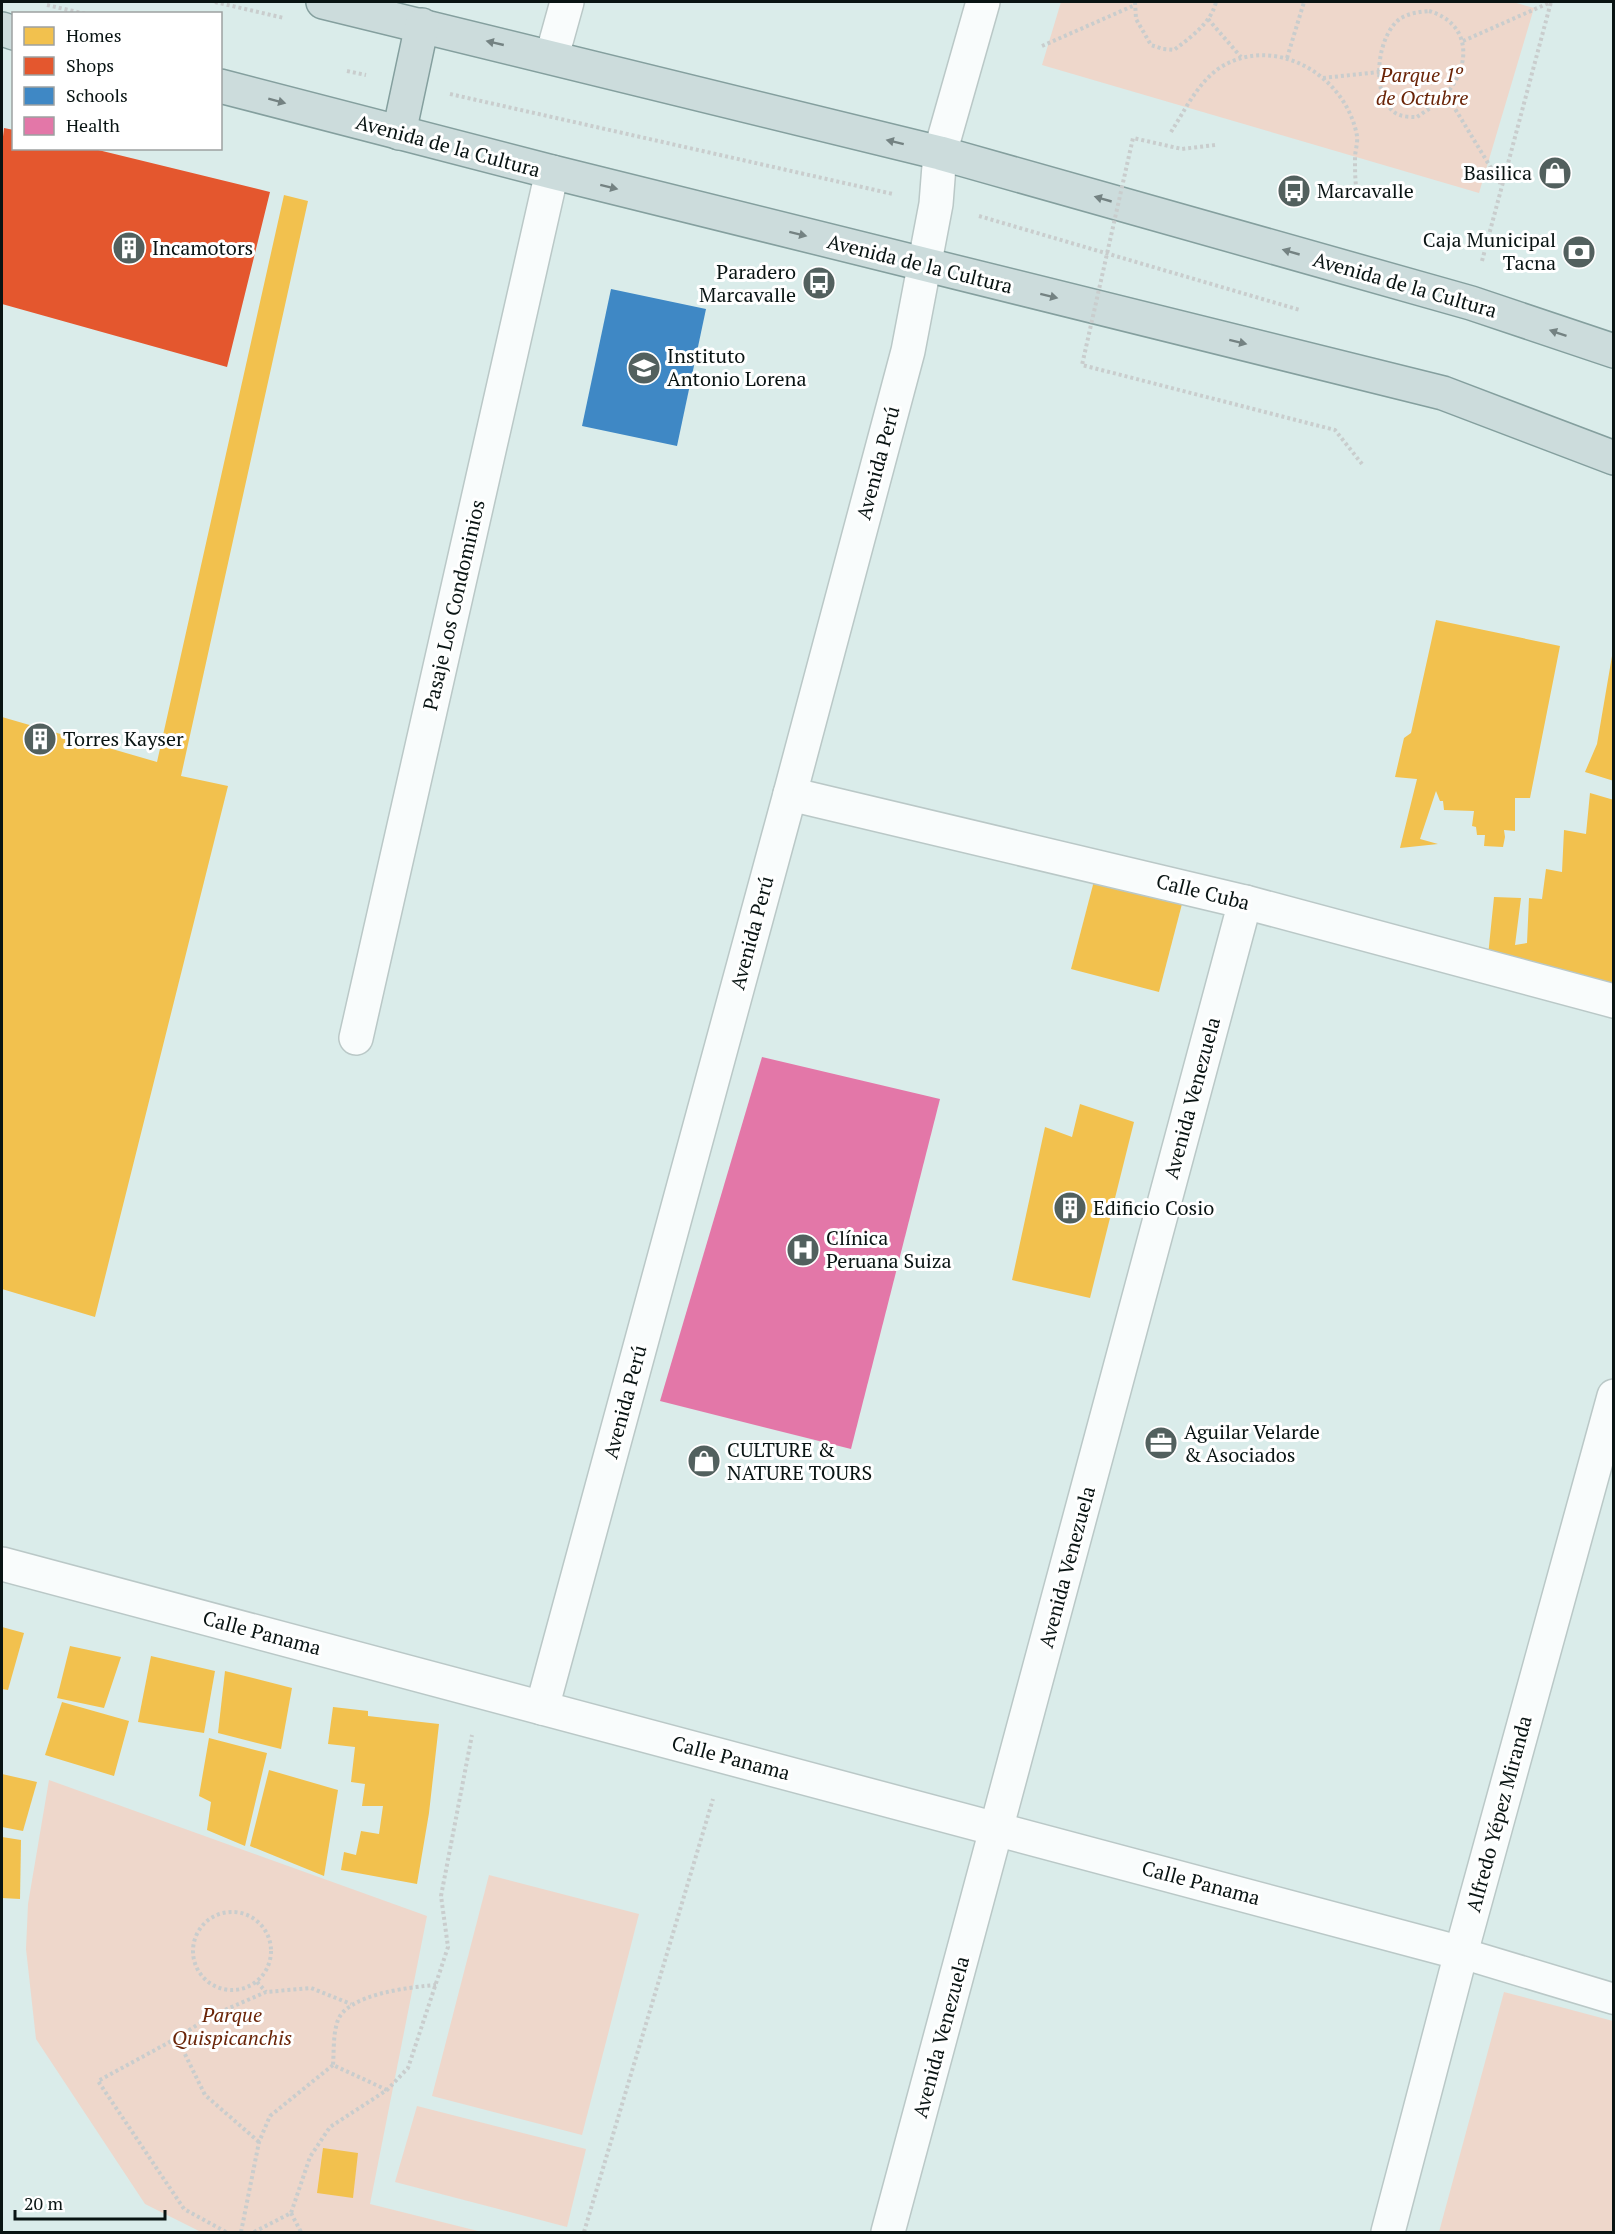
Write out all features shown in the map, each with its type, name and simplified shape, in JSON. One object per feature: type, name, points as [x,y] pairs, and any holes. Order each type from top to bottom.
[{"type":"highway","name":"Avenida de la Cultura","points":[[323,2],[552,56],[940,153],[1471,303],[1614,351]]},
{"type":"highway","points":[[399,133],[422,25]]},
{"type":"highway","name":"Avenida de la Cultura","points":[[222,87],[552,172],[1443,393],[1614,458]]},
{"type":"street","points":[[552,56],[567,2]]},
{"type":"street","name":"Avenida Perú","points":[[542,1708],[908,351],[936,204],[940,153],[983,2]]},
{"type":"street","name":"Pasaje Los Condominios","points":[[356,1038],[552,172]]},
{"type":"street","name":"Calle Cuba","points":[[790,794],[1245,902],[1614,1001]]},
{"type":"street","name":"Avenida Venezuela","points":[[888,2232],[1245,902]]},
{"type":"street","name":"Alfredo Yépez Miranda","points":[[1388,2232],[1461,1953],[1614,1396]]},
{"type":"street","name":"Calle Panama","points":[[2,1563],[1461,1953]]},
{"type":"street","points":[[1461,1953],[1614,1999]]},
{"type":"path","points":[[1042,46],[1135,3],[1136,19],[1143,35],[1151,45],[1174,50],[1203,27],[1216,2]]},
{"type":"path","points":[[1287,58],[1304,2]]},
{"type":"path","points":[[1462,41],[1551,2]]},
{"type":"path","points":[[1471,303],[1551,2]]},
{"type":"path","points":[[42,4],[77,12]]},
{"type":"path","points":[[1429,11],[1443,15],[1454,25],[1462,41],[1463,55],[1458,75],[1446,94],[1417,117],[1395,113],[1387,103],[1380,87],[1378,72],[1385,41],[1392,26],[1401,18],[1412,13],[1429,11]]},
{"type":"path","points":[[1208,19],[1241,57]]},
{"type":"path","points":[[1171,132],[1203,82],[1220,68],[1241,57],[1263,55],[1287,58],[1310,68],[1341,97],[1358,137],[1355,156],[1356,186]]},
{"type":"path","points":[[1323,78],[1378,72]]},
{"type":"path","points":[[1446,94],[1502,186]]},
{"type":"path","points":[[1215,145],[1182,148],[1133,138],[1082,365],[1335,430],[1362,464]]},
{"type":"path","points":[[254,2232],[291,2213],[310,2157],[330,2127],[387,2090],[408,2068],[448,1947],[441,1896],[480,1691]]},
{"type":"path","points":[[584,2232],[725,1756]]},
{"type":"path","points":[[236,1912],[254,1918],[266,1931],[272,1949],[268,1968],[257,1982],[241,1990],[222,1990],[207,1983],[197,1970],[192,1955],[194,1938],[203,1923],[218,1914],[236,1912]]},
{"type":"path","points":[[257,1982],[266,1992]]},
{"type":"path","points":[[241,2232],[259,2142],[270,2116],[333,2065],[337,2021],[351,2004],[402,1988],[436,1985]]},
{"type":"path","points":[[226,2232],[184,2209],[98,2081],[177,2038],[211,2016],[266,1992],[311,1988],[351,2004]]},
{"type":"path","points":[[177,2038],[205,2095],[259,2142]]},
{"type":"path","points":[[333,2065],[387,2090]]},
{"type":"path","points":[[291,2213],[301,2232]]},
{"type":"green space","name":"Parque 1º de Octubre","points":[[1061,2],[1513,2],[1534,8],[1479,193],[1042,65]]},
{"type":"green space","name":"Parque Quispicanchis","points":[[49,1780],[427,1916],[370,2204],[482,2232],[201,2232],[145,2204],[36,2039],[26,1949],[28,1904]]},
{"type":"green space","points":[[489,1875],[639,1914],[582,2135],[432,2096]]},
{"type":"green space","points":[[1504,1992],[1613,2021],[1613,2232],[1439,2232]]},
{"type":"green space","points":[[417,2106],[586,2149],[567,2227],[395,2182]]},
{"type":"building: Homes","name":"Torres Kayser","points":[[284,195],[308,201],[181,776],[228,786],[95,1317],[2,1289],[2,717],[157,762]]},
{"type":"building: Homes","points":[[1436,620],[1560,646],[1530,798],[1515,798],[1515,831],[1504,830],[1503,847],[1484,846],[1485,835],[1477,835],[1476,827],[1472,826],[1474,811],[1444,810],[1443,801],[1440,801],[1436,791],[1420,839],[1438,844],[1400,848],[1417,779],[1395,777],[1404,738],[1411,733]]},
{"type":"building: Homes","points":[[1612,656],[1614,656],[1614,781],[1585,772],[1597,744]]},
{"type":"building: Homes","points":[[1590,793],[1614,800],[1614,988],[1517,957],[1488,956],[1494,897],[1521,898],[1515,945],[1527,943],[1529,898],[1542,899],[1546,869],[1562,872],[1564,830],[1586,834]]},
{"type":"building: Homes","points":[[1094,881],[1182,904],[1159,992],[1071,969]]},
{"type":"building: Homes","name":"Edificio Cosio","points":[[1080,1104],[1134,1122],[1090,1298],[1012,1280],[1045,1127],[1072,1137]]},
{"type":"building: Homes","points":[[2,1627],[24,1633],[8,1690],[2,1689]]},
{"type":"building: Homes","points":[[70,1646],[121,1657],[104,1708],[57,1698]]},
{"type":"building: Homes","points":[[151,1656],[215,1671],[204,1733],[138,1722]]},
{"type":"building: Homes","points":[[225,1671],[292,1688],[281,1749],[218,1733]]},
{"type":"building: Homes","points":[[62,1702],[129,1721],[114,1776],[45,1755]]},
{"type":"building: Homes","points":[[333,1707],[368,1711],[368,1716],[439,1724],[429,1813],[417,1884],[341,1870],[344,1852],[356,1855],[361,1831],[379,1834],[383,1806],[362,1806],[365,1784],[351,1782],[355,1747],[328,1744]]},
{"type":"building: Homes","points":[[209,1738],[267,1753],[245,1846],[207,1830],[211,1802],[199,1796]]},
{"type":"building: Homes","points":[[269,1770],[338,1790],[324,1876],[250,1846]]},
{"type":"building: Homes","points":[[2,1774],[37,1782],[23,1831],[2,1827]]},
{"type":"building: Homes","points":[[2,1837],[21,1840],[20,1899],[2,1898]]},
{"type":"building: Homes","points":[[323,2148],[358,2153],[353,2198],[317,2193]]},
{"type":"building: Shops","name":"Incamotors","points":[[4,128],[12,130],[12,150],[98,150],[270,192],[227,367],[2,304],[2,145]]},
{"type":"building: Schools","name":"Instituto Antonio Lorena","points":[[611,289],[706,309],[677,446],[582,426]]},
{"type":"building: Health","name":"Clínica Peruana Suiza","points":[[762,1057],[940,1099],[851,1449],[660,1401]]},
{"type":"place","name":"Basilica","points":[[1555,173]]},
{"type":"place","name":"Marcavalle","points":[[1294,191]]},
{"type":"place","name":"Incamotors","points":[[129,248]]},
{"type":"place","name":"Caja Municipal Tacna","points":[[1579,252]]},
{"type":"place","name":"Paradero Marcavalle","points":[[819,283]]},
{"type":"place","name":"Instituto Antonio Lorena","points":[[644,368]]},
{"type":"place","name":"Torres Kayser","points":[[40,739]]},
{"type":"place","name":"Edificio Cosio","points":[[1070,1208]]},
{"type":"place","name":"Clínica Peruana Suiza","points":[[803,1250]]},
{"type":"place","name":"Aguilar Velarde & Asociados","points":[[1161,1443]]},
{"type":"place","name":"CULTURE & NATURE TOURS","points":[[704,1461]]}]
